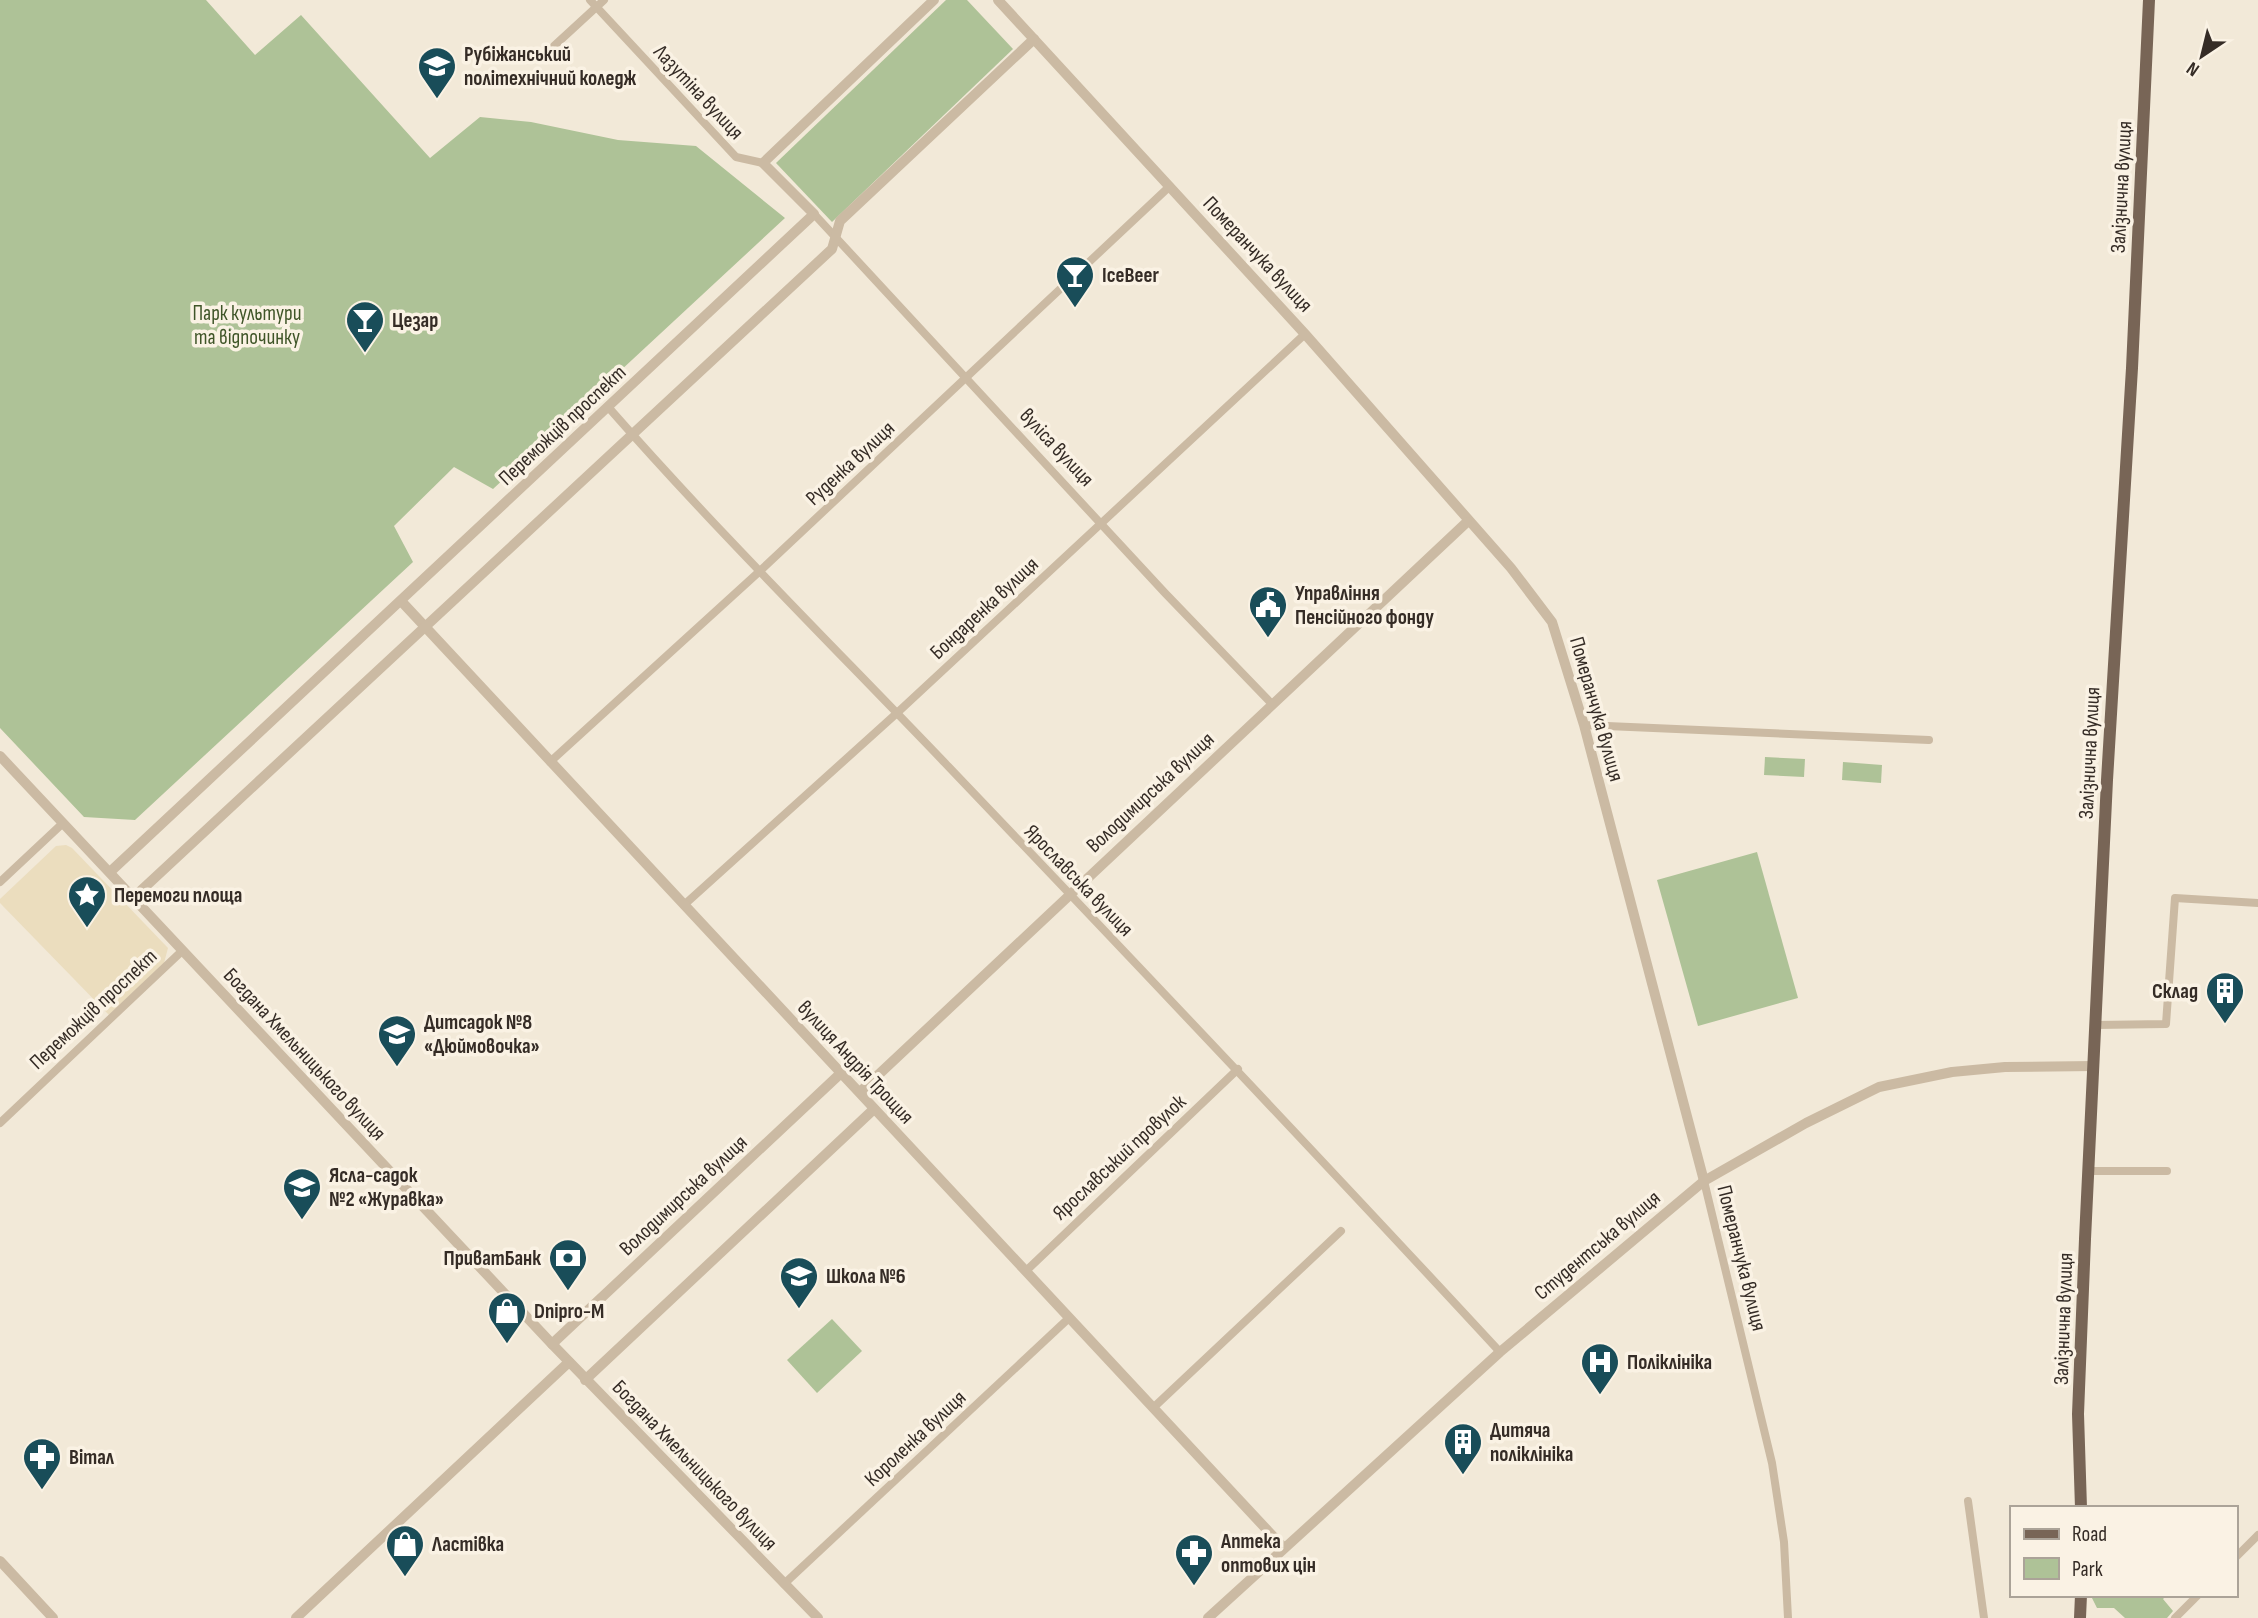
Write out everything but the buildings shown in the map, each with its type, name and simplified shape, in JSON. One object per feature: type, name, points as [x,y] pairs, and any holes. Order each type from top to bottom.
[{"type":"main road","name":"Залізнична вулиця","points":[[2081,1506],[2078,1414],[2149,0]]},
{"type":"main road","points":[[2080,1618],[2081,1597]]},
{"type":"street","name":"Лазутіна вулиця","points":[[590,0],[736,157],[763,163]]},
{"type":"street","points":[[554,46],[604,0]]},
{"type":"street","points":[[814,214],[763,163],[934,0]]},
{"type":"street","name":"Померанчука вулиця","points":[[998,0],[1305,334],[1511,568],[1552,622],[1584,725],[1704,1181],[1772,1463],[1784,1542],[1788,1618]]},
{"type":"street","points":[[133,898],[832,249],[840,221],[1034,39]]},
{"type":"street","name":"Руденка вулиця","points":[[550,762],[761,570],[1170,187]]},
{"type":"street","name":"вуліса вулиця","points":[[814,214],[1103,522],[1165,593],[1272,704]]},
{"type":"street","name":"Переможців проспект","points":[[110,872],[402,602],[814,214]]},
{"type":"street","name":"Бондаренка вулиця","points":[[684,905],[897,713],[1305,334]]},
{"type":"street","name":"Ярославська вулиця","points":[[609,408],[1068,895],[1238,1069],[1500,1352]]},
{"type":"street","name":"Володимирська вулиця","points":[[860,1092],[1468,522]]},
{"type":"street","name":"вулиця Андрія Трощия","points":[[402,602],[1283,1547]]},
{"type":"street","points":[[1584,725],[1929,740]]},
{"type":"street","name":"Богдана Хмельницького вулиця","points":[[0,756],[585,1380],[818,1618]]},
{"type":"street","points":[[0,882],[63,823]]},
{"type":"street","points":[[2096,1025],[2166,1024],[2175,898],[2258,903]]},
{"type":"street","name":"Переможців проспект","points":[[0,1123],[182,951]]},
{"type":"street","name":"Студентська вулиця","points":[[1208,1618],[1500,1352],[1704,1181],[1806,1123],[1879,1087],[1952,1072],[1992,1068],[2026,1065],[2094,1066]]},
{"type":"street","name":"Ярославський провулок","points":[[1026,1271],[1238,1069]]},
{"type":"street","name":"Володимирська вулиця","points":[[552,1345],[841,1073]]},
{"type":"street","points":[[585,1380],[874,1109]]},
{"type":"street","points":[[2089,1171],[2167,1171]]},
{"type":"street","points":[[1153,1408],[1340,1231]]},
{"type":"street","name":"Короленка вулиця","points":[[784,1584],[1069,1318]]},
{"type":"street","points":[[296,1618],[569,1362]]},
{"type":"street","points":[[1968,1501],[1984,1618]]},
{"type":"street","points":[[2237,1556],[2258,1535]]},
{"type":"street","points":[[0,1561],[53,1618]]},
{"type":"street","points":[[2175,1618],[2196,1597]]},
{"type":"green space","name":"Парк культури та відпочинку","points":[[0,0],[206,0],[255,55],[301,15],[430,158],[480,117],[531,122],[618,140],[696,146],[785,218],[493,489],[454,467],[394,526],[413,562],[135,820],[84,817],[0,728]]},
{"type":"green space","points":[[946,0],[967,0],[1013,49],[832,222],[776,163]]},
{"type":"green space","points":[[1765,757],[1805,759],[1804,777],[1764,775]]},
{"type":"green space","points":[[1843,762],[1882,765],[1881,783],[1842,780]]},
{"type":"green space","points":[[1757,852],[1798,998],[1698,1026],[1657,880]]},
{"type":"green space","points":[[832,1319],[862,1351],[817,1393],[787,1360]]},
{"type":"green space","points":[[2092,1597],[2165,1597],[2163,1599],[2173,1611],[2167,1618],[2125,1618],[2114,1608],[2097,1608]]},
{"type":"shaded area","name":"Перемоги площа","points":[[66,845],[72,848],[168,948],[164,963],[109,1015],[0,903],[0,899],[56,846]]},
{"type":"place","name":"Рубіжанський політехнічний коледж","points":[[437,100]]},
{"type":"place","name":"IceBeer","points":[[1075,309]]},
{"type":"place","name":"Цезар","points":[[365,354]]},
{"type":"place","name":"Управління Пенсійного фонду","points":[[1268,639]]},
{"type":"place","name":"Перемоги площа","points":[[87,929]]},
{"type":"place","name":"Склад","points":[[2225,1025]]},
{"type":"place","name":"Дитсадок №8 «Дюймовочка»","points":[[397,1068]]},
{"type":"place","name":"Ясла-садок №2 «Журавка»","points":[[302,1221]]},
{"type":"place","name":"ПриватБанк","points":[[568,1292]]},
{"type":"place","name":"Школа №6","points":[[799,1310]]},
{"type":"place","name":"Dnipro-M","points":[[507,1345]]},
{"type":"place","name":"Поліклініка","points":[[1600,1396]]},
{"type":"place","name":"Дитяча поліклініка","points":[[1463,1476]]},
{"type":"place","name":"Вітал","points":[[42,1491]]},
{"type":"place","name":"Ластівка","points":[[405,1578]]},
{"type":"place","name":"Аптека оптових цін","points":[[1194,1587]]}]
